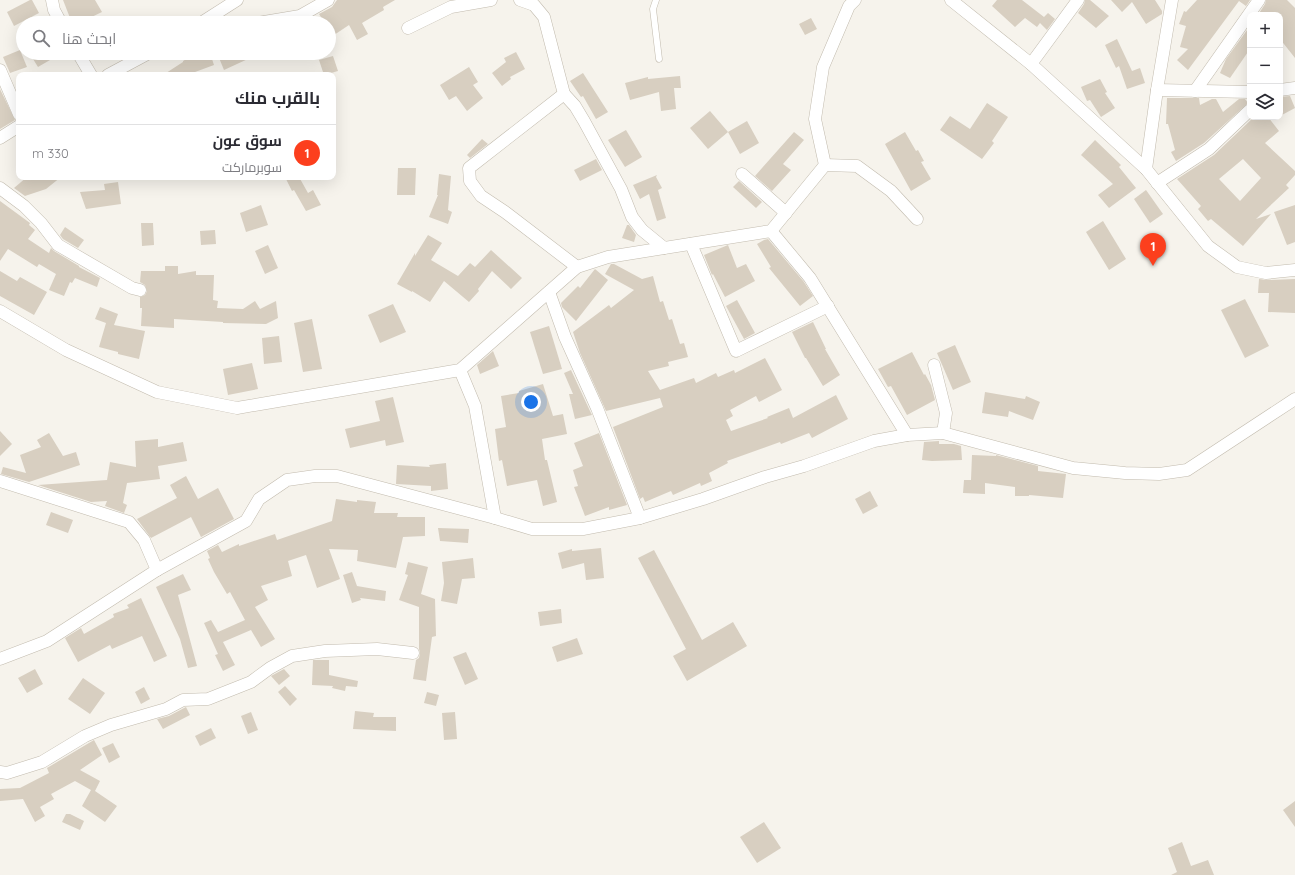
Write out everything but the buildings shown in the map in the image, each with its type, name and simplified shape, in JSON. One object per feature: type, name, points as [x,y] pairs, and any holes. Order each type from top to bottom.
[{"type":"street","points":[[52,0],[54,10],[57,16]]},
{"type":"street","points":[[212,16],[237,0]]},
{"type":"street","points":[[300,16],[328,0]]},
{"type":"street","points":[[408,28],[451,7],[491,0]]},
{"type":"street","points":[[520,0],[534,5],[544,17],[564,94],[575,106],[584,121],[620,189],[632,217],[642,230],[664,248]]},
{"type":"street","points":[[825,165],[815,119],[823,67],[849,6],[855,0]]},
{"type":"street","points":[[951,0],[1031,64],[1146,169],[1208,246],[1237,267],[1266,272],[1295,270]]},
{"type":"street","points":[[1031,64],[1078,0]]},
{"type":"street","points":[[1146,169],[1172,0]]},
{"type":"street","points":[[1195,91],[1259,0]]},
{"type":"street","points":[[82,60],[89,72]]},
{"type":"street","points":[[114,72],[136,60]]},
{"type":"street","points":[[0,70],[16,107]]},
{"type":"street","points":[[1283,90],[1295,88]]},
{"type":"street","points":[[1157,90],[1247,92]]},
{"type":"street","points":[[564,94],[469,168],[470,181],[481,196],[505,212],[577,267]]},
{"type":"street","points":[[1157,183],[1209,149],[1247,113]]},
{"type":"street","points":[[0,138],[16,128]]},
{"type":"street","points":[[0,311],[66,350],[156,392],[237,408],[460,370],[577,267],[608,257],[771,231],[825,165]]},
{"type":"street","points":[[825,165],[857,166],[891,191],[916,219]]},
{"type":"street","points":[[742,174],[786,213]]},
{"type":"street","points":[[0,188],[24,206],[41,223],[58,245],[132,288],[140,290]]},
{"type":"street","points":[[771,231],[810,278],[907,435]]},
{"type":"street","points":[[691,244],[736,350],[828,306]]},
{"type":"street","points":[[549,292],[565,337],[597,408],[640,518]]},
{"type":"street","points":[[934,365],[946,413],[943,433]]},
{"type":"street","points":[[460,370],[475,406],[495,518]]},
{"type":"street","points":[[0,660],[47,641],[157,570],[246,521],[259,499],[287,480],[315,476],[337,476],[532,529],[583,529],[640,518],[703,499],[764,477],[804,466],[874,441],[907,435],[943,433],[1073,468],[1125,473],[1159,474],[1187,470],[1295,399]]},
{"type":"street","points":[[0,481],[129,522],[144,540],[157,570]]},
{"type":"street","points":[[0,772],[7,773],[42,762],[85,736],[111,725],[166,709],[183,700],[208,699],[251,682],[270,668],[292,656],[325,651],[377,649],[413,653]]},
{"type":"lane","points":[[656,0],[653,9],[659,59]]},
{"type":"place","name":"سوق عون","points":[[1153,266]]}]
